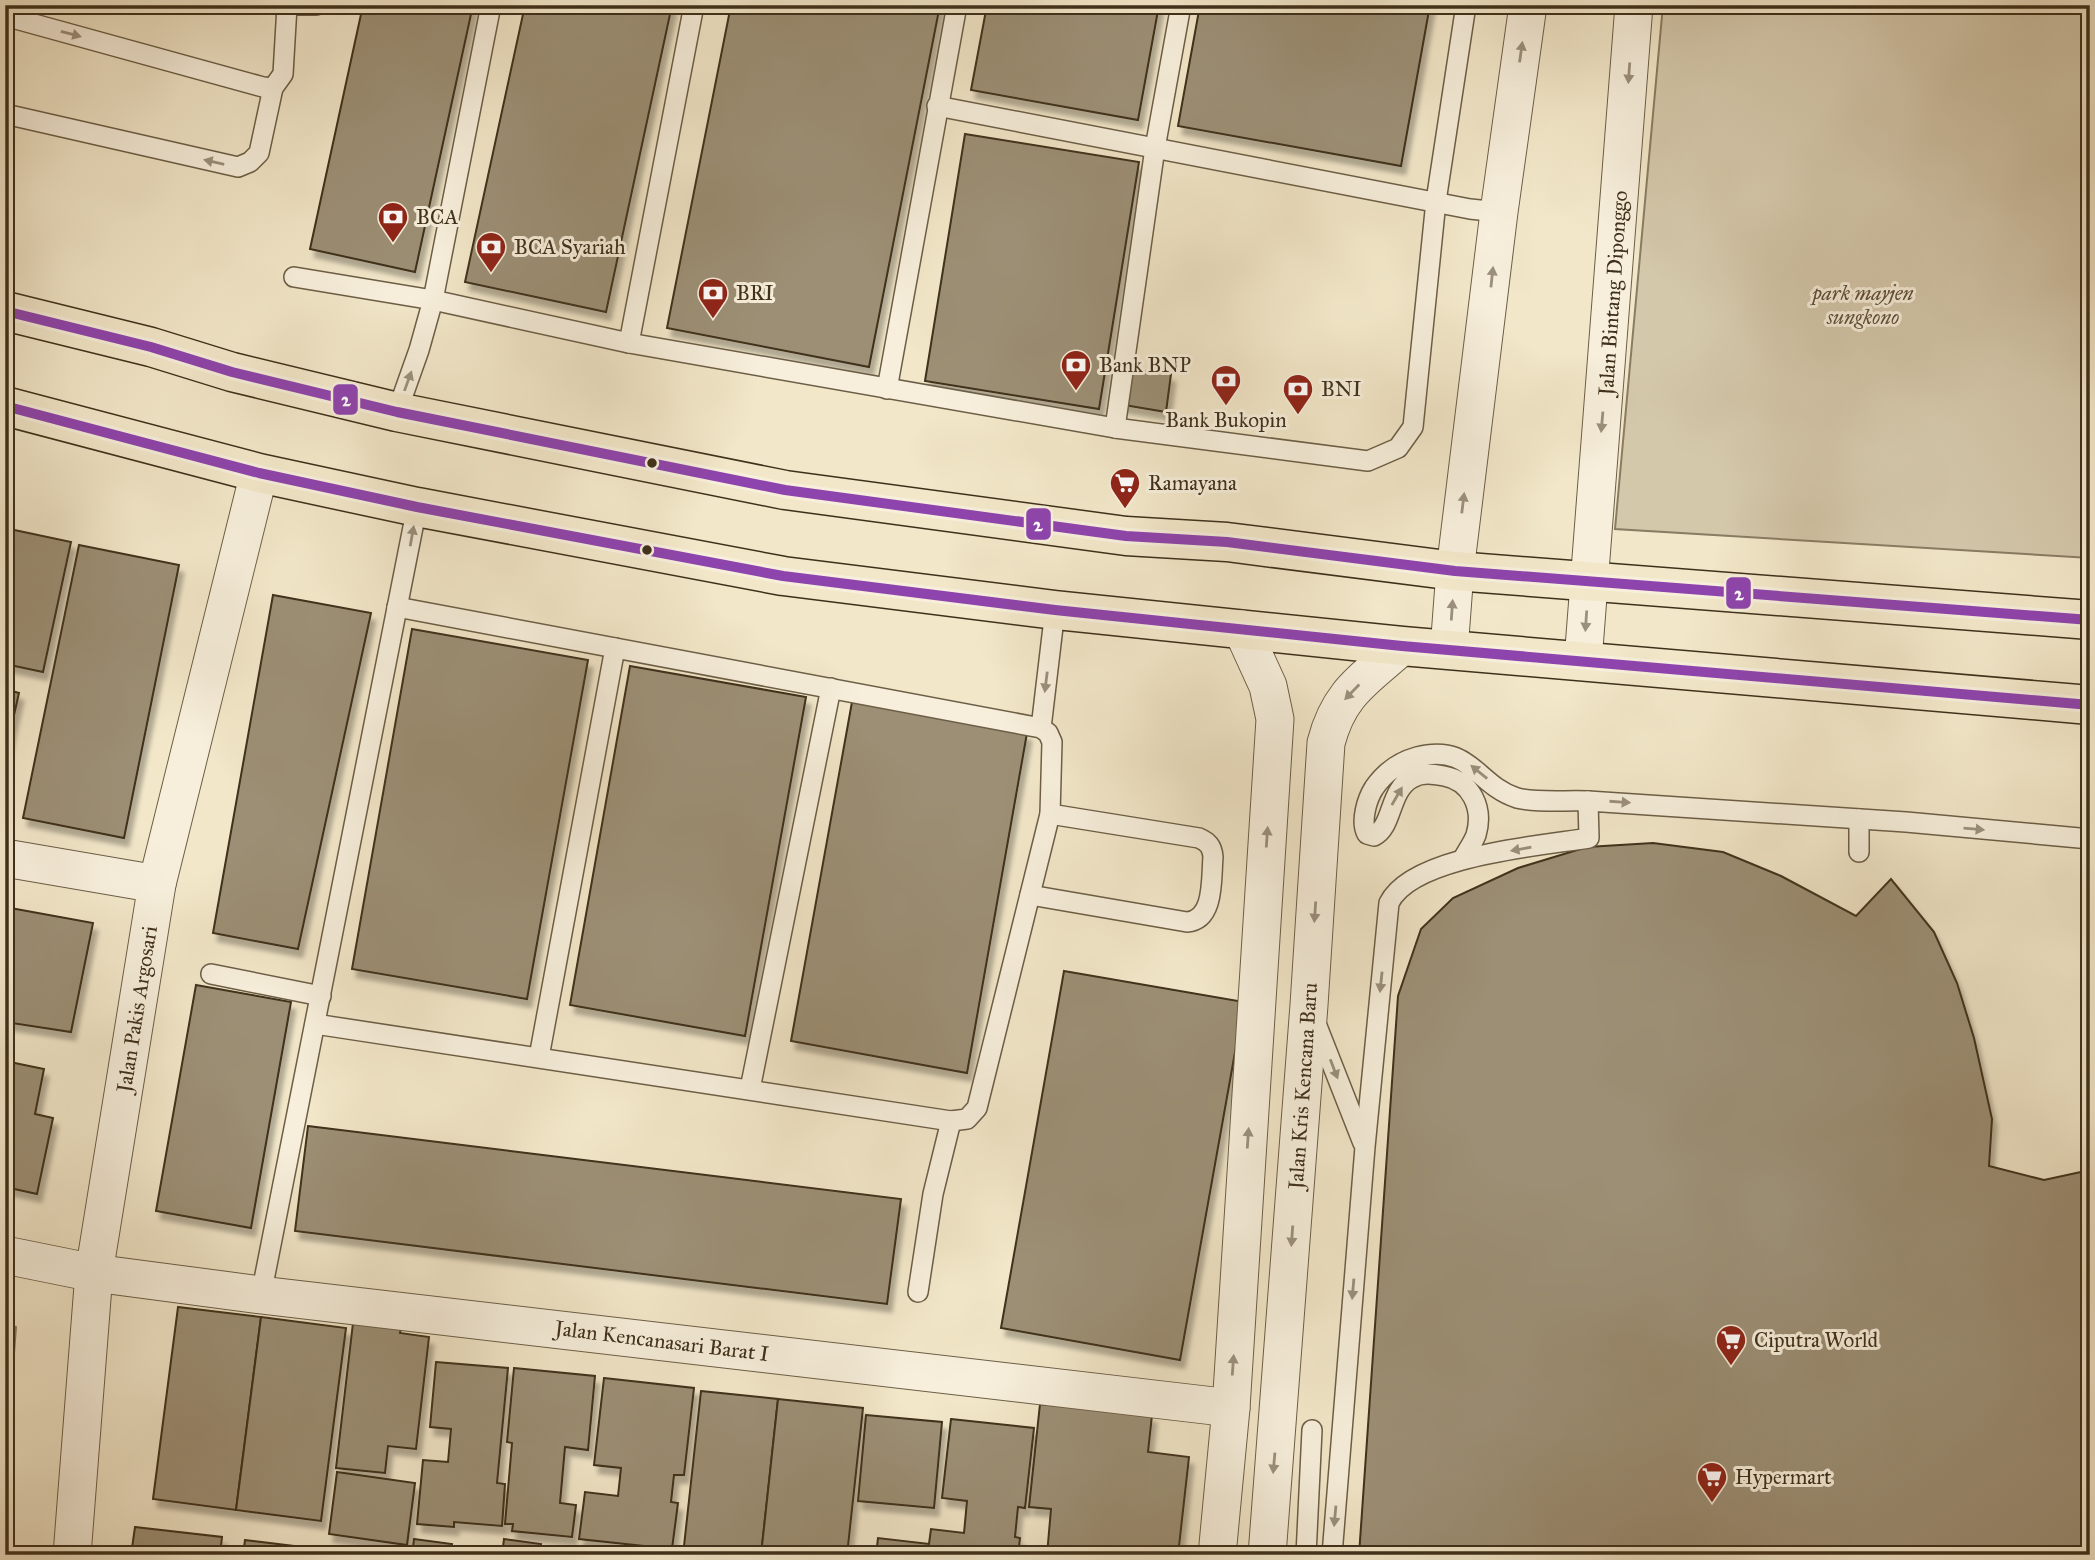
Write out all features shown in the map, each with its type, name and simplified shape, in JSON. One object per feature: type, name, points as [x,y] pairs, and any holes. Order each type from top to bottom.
[{"type":"main road","points":[[5,311],[151,347],[232,372],[397,412],[785,490],[1126,536],[1227,542],[1455,571],[2090,620]]},
{"type":"main road","points":[[5,407],[258,474],[783,576],[1055,610],[1402,646],[2090,705]]},
{"type":"street","points":[[1449,650],[1455,571],[1499,212],[1528,5]]},
{"type":"street","name":"Jalan Bintang Diponggo","points":[[1583,661],[1634,5]]},
{"type":"street","name":"Jalan Pakis Argosari","points":[[72,1555],[94,1273],[157,884],[258,474]]},
{"type":"street","points":[[1217,1555],[1231,1408],[1275,719],[1268,686],[1241,629]]},
{"type":"street","name":"Jalan Kris Kencana Baru","points":[[1266,1555],[1309,1005],[1326,743],[1332,720],[1347,695],[1402,646]]},
{"type":"street","points":[[5,858],[157,884]]},
{"type":"street","name":"Jalan Kencanasari Barat I","points":[[5,1255],[94,1273],[261,1295],[1231,1408]]},
{"type":"lane","points":[[5,114],[237,167],[250,162],[258,153],[273,88],[283,74],[286,6],[316,5]]},
{"type":"lane","points":[[397,412],[433,300],[491,5]]},
{"type":"lane","points":[[629,342],[694,5]]},
{"type":"lane","points":[[887,388],[957,5]]},
{"type":"lane","points":[[1115,428],[1155,148],[1181,5]]},
{"type":"lane","points":[[294,277],[433,300],[629,342],[1115,428],[1368,461],[1398,448],[1413,427],[1436,201],[1466,5]]},
{"type":"lane","points":[[5,16],[273,88]]},
{"type":"lane","points":[[937,106],[1470,209],[1499,212]]},
{"type":"lane","points":[[261,1295],[417,507]]},
{"type":"lane","points":[[315,1024],[951,1121],[967,1119],[977,1108],[1050,814],[1052,742],[1048,733],[1041,728],[397,607]]},
{"type":"lane","points":[[1041,728],[1055,610]]},
{"type":"lane","points":[[539,1057],[615,648]]},
{"type":"lane","points":[[750,1089],[831,688]]},
{"type":"lane","points":[[1464,859],[1476,834],[1477,804],[1469,788],[1456,778],[1432,774],[1408,779],[1396,796],[1384,828],[1374,836],[1367,834],[1363,822],[1371,793],[1390,771],[1403,761],[1430,754],[1447,754],[1467,762],[1504,792],[1520,799],[1859,819],[2090,839]]},
{"type":"lane","points":[[1332,1555],[1365,1147],[1389,903],[1394,893],[1422,874],[1464,859],[1588,838],[1588,801]]},
{"type":"lane","points":[[1030,895],[1187,922],[1197,921],[1204,916],[1208,907],[1213,857],[1212,848],[1207,841],[1050,814]]},
{"type":"lane","points":[[1859,819],[1859,852]]},
{"type":"lane","points":[[211,974],[321,996]]},
{"type":"lane","points":[[1309,1005],[1365,1147]]},
{"type":"lane","points":[[918,1293],[933,1194],[951,1121]]},
{"type":"lane","points":[[1306,1555],[1312,1430]]},
{"type":"green space","name":"park mayjen sungkono","points":[[1663,5],[2090,5],[2090,558],[1615,529]]},
{"type":"green space","points":[[5,1322],[16,1327],[5,1472]]},
{"type":"building","points":[[363,5],[473,5],[415,272],[310,249]]},
{"type":"building","points":[[525,5],[672,5],[606,312],[465,282]]},
{"type":"building","points":[[731,5],[940,5],[869,367],[667,328]]},
{"type":"building","points":[[987,5],[1159,5],[1138,120],[971,90]]},
{"type":"building","points":[[1200,5],[1430,5],[1401,166],[1178,126]]},
{"type":"building","points":[[965,134],[1139,162],[1099,409],[925,381]]},
{"type":"building","points":[[1123,368],[1171,374],[1166,412],[1118,404]]},
{"type":"building","points":[[5,528],[71,542],[43,672],[5,664]]},
{"type":"building","points":[[79,545],[179,565],[124,838],[23,818]]},
{"type":"building","points":[[273,595],[371,613],[298,949],[213,933]]},
{"type":"building","points":[[412,629],[588,660],[527,999],[352,969]]},
{"type":"building","points":[[630,666],[806,697],[745,1036],[570,1005]]},
{"type":"building","points":[[5,689],[19,693],[5,755]]},
{"type":"building","points":[[852,702],[1027,733],[967,1073],[791,1041]]},
{"type":"building","name":"Ciputra World","points":[[1653,843],[1723,852],[1781,876],[1856,916],[1891,879],[1934,932],[1957,983],[1974,1038],[1992,1119],[1989,1166],[2044,1180],[2090,1170],[2090,1555],[1359,1555],[1398,996],[1421,929],[1453,898],[1518,868],[1587,847]]},
{"type":"building","points":[[5,907],[93,923],[71,1032],[5,1022]]},
{"type":"building","points":[[1064,971],[1244,1002],[1180,1360],[1001,1328]]},
{"type":"building","points":[[196,985],[291,1002],[251,1228],[156,1211]]},
{"type":"building","points":[[5,1061],[44,1069],[35,1114],[53,1118],[37,1194],[5,1187]]},
{"type":"building","points":[[308,1126],[901,1199],[887,1304],[295,1231]]},
{"type":"building","points":[[178,1307],[261,1317],[236,1510],[153,1499]]},
{"type":"building","points":[[261,1317],[346,1328],[321,1521],[236,1510]]},
{"type":"building","points":[[353,1323],[401,1328],[400,1333],[429,1337],[416,1449],[388,1446],[385,1473],[336,1468]]},
{"type":"building","points":[[436,1362],[508,1368],[497,1483],[505,1484],[502,1526],[454,1522],[454,1527],[417,1524],[423,1460],[448,1462],[451,1429],[430,1427]]},
{"type":"building","points":[[514,1368],[595,1376],[588,1450],[565,1447],[560,1503],[576,1505],[572,1537],[512,1531],[513,1524],[505,1524],[512,1443],[507,1442]]},
{"type":"building","points":[[604,1378],[694,1388],[684,1475],[674,1475],[671,1502],[678,1503],[672,1549],[579,1539],[585,1492],[618,1496],[621,1468],[594,1465]]},
{"type":"building","points":[[701,1391],[778,1399],[761,1555],[683,1555]]},
{"type":"building","points":[[778,1399],[863,1408],[847,1555],[761,1555]]},
{"type":"building","points":[[1040,1404],[1152,1415],[1148,1452],[1189,1457],[1178,1555],[1125,1552],[1125,1555],[1047,1555],[1051,1509],[1029,1507]]},
{"type":"building","points":[[866,1415],[942,1422],[934,1508],[858,1501]]},
{"type":"building","points":[[951,1419],[1034,1428],[1025,1508],[1018,1507],[1015,1537],[1020,1538],[1018,1555],[876,1555],[878,1538],[929,1544],[931,1529],[964,1533],[967,1501],[942,1498]]},
{"type":"building","points":[[337,1472],[415,1483],[407,1545],[329,1534]]},
{"type":"building","points":[[135,1527],[222,1537],[220,1555],[131,1555]]},
{"type":"building","points":[[414,1539],[452,1544],[450,1555],[412,1555]]},
{"type":"building","points":[[504,1539],[541,1544],[540,1555],[502,1555]]},
{"type":"building","points":[[245,1540],[320,1549],[319,1555],[243,1555]]},
{"type":"building","points":[[326,1547],[378,1554],[378,1555],[325,1555]]},
{"type":"building","points":[[567,1547],[630,1554],[566,1555]]},
{"type":"transit line","name":"2","points":[[5,311],[151,347],[232,372],[397,412],[785,490],[1126,536],[1227,542],[1455,571],[2090,620]]},
{"type":"transit line","name":"2","points":[[5,406],[259,473],[417,507],[783,576],[1055,610],[1402,646],[2090,705]]},
{"type":"place","name":"BCA","points":[[393,244]]},
{"type":"place","name":"BCA Syariah","points":[[491,274]]},
{"type":"place","name":"BRI","points":[[713,320]]},
{"type":"place","name":"Bank BNP","points":[[1076,392]]},
{"type":"place","name":"Bank Bukopin","points":[[1226,407]]},
{"type":"place","name":"BNI","points":[[1298,416]]},
{"type":"place","name":"Ramayana","points":[[1125,510]]},
{"type":"place","name":"Ciputra World","points":[[1731,1367]]},
{"type":"place","name":"Hypermart","points":[[1712,1504]]}]
